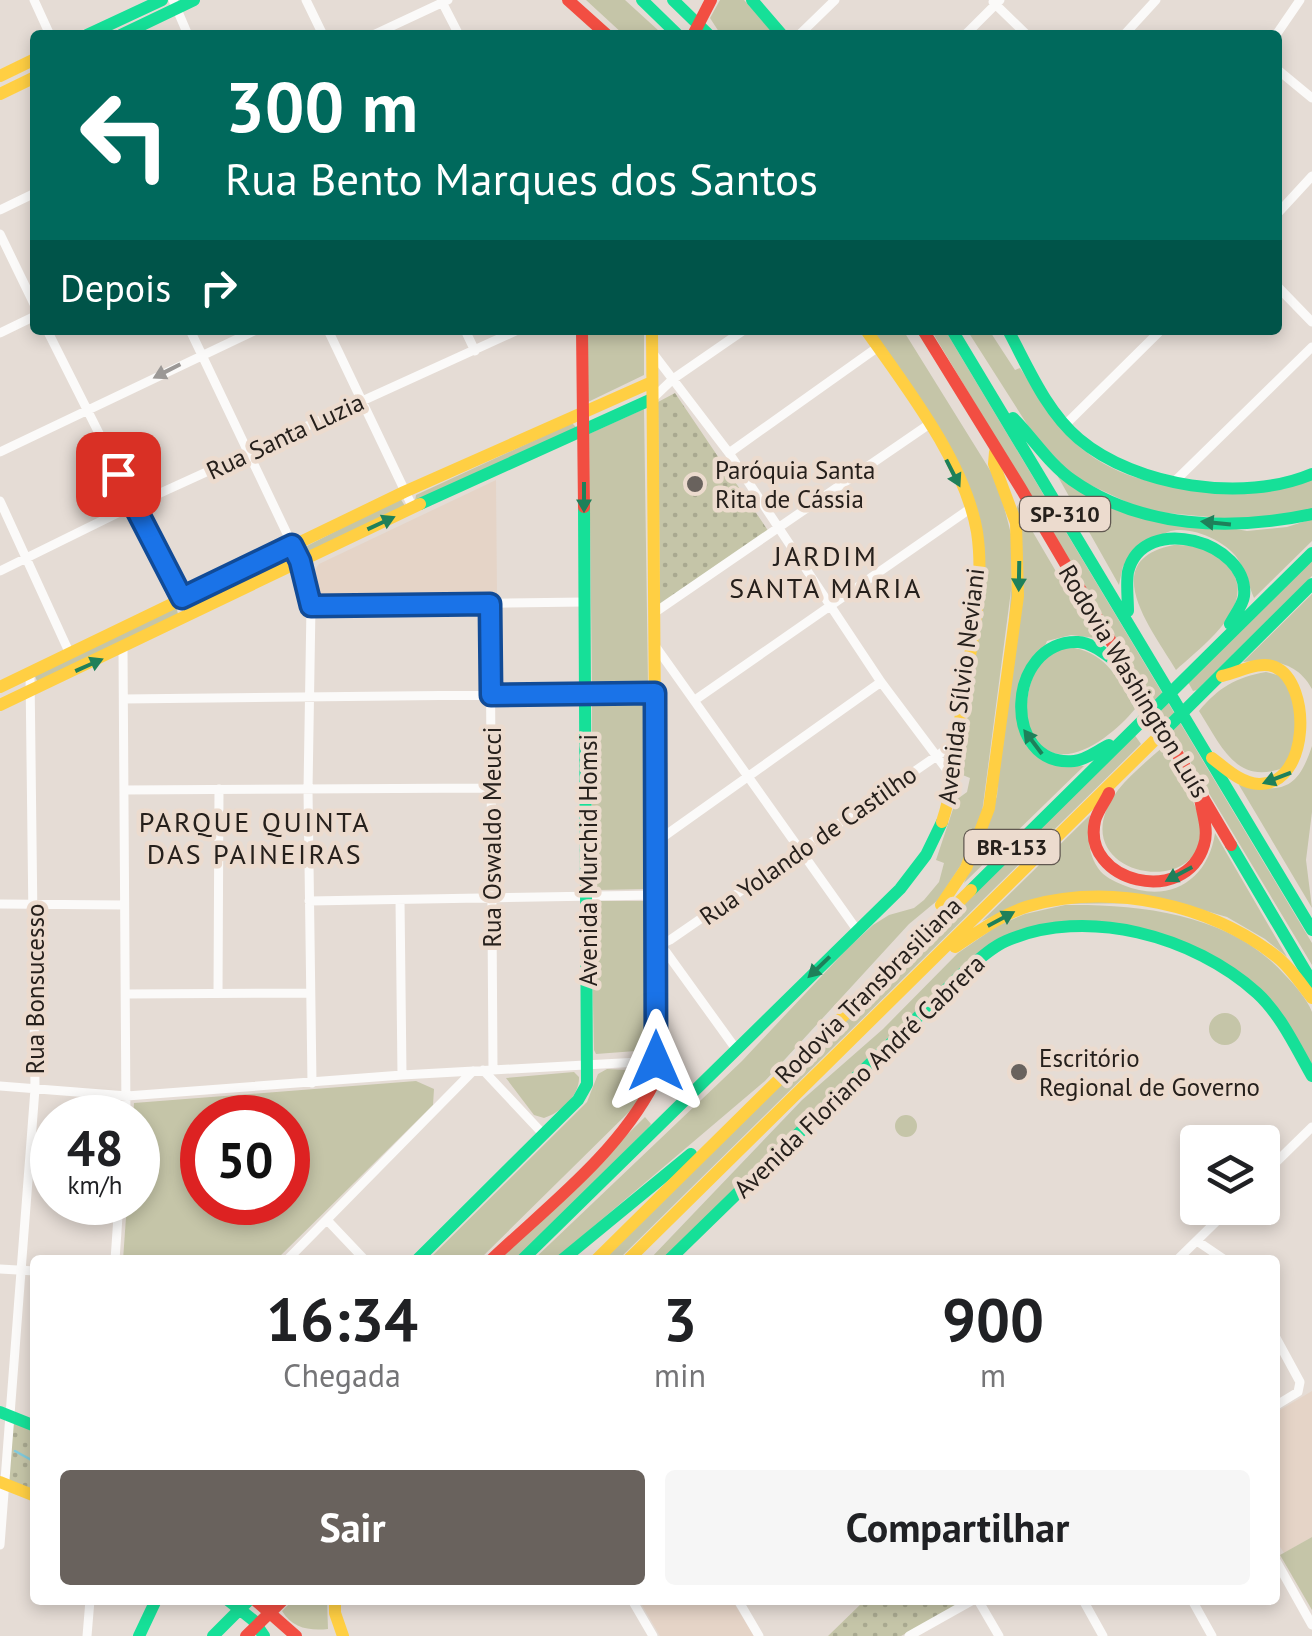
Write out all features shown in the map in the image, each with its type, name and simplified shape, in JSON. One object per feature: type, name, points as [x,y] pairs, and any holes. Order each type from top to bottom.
[{"type":"main road","points":[[98,30],[162,0]]},
{"type":"main road","points":[[130,30],[174,4],[194,0]]},
{"type":"main road","points":[[568,0],[601,30]]},
{"type":"main road","points":[[673,0],[704,30]]},
{"type":"main road","points":[[677,30],[686,0]]},
{"type":"main road","points":[[696,30],[711,0]]},
{"type":"main road","points":[[752,0],[778,30]]},
{"type":"main road","points":[[642,1],[671,30]]},
{"type":"main road","points":[[0,76],[30,61]]},
{"type":"main road","points":[[0,94],[30,79]]},
{"type":"main road","name":"Avenida Murchid Homsi","points":[[423,1255],[578,1100],[588,1084],[582,335]]},
{"type":"main road","points":[[652,335],[657,946],[656,1061],[648,1100],[651,1109],[666,1117]]},
{"type":"main road","name":"Avenida Sílvio Neviani","points":[[527,1255],[917,870],[939,831],[953,778],[979,571],[971,508],[928,425],[870,335]]},
{"type":"main road","name":"Rodovia Washington Luís","points":[[926,335],[1312,982]]},
{"type":"main road","name":"Rodovia Washington Luís","points":[[955,335],[1312,930]]},
{"type":"main road","points":[[1011,335],[1066,424],[1103,457],[1132,470],[1224,488],[1269,486],[1302,480],[1312,474]]},
{"type":"main road","points":[[0,687],[404,492],[652,382]]},
{"type":"main road","points":[[0,705],[652,399]]},
{"type":"main road","points":[[998,404],[1070,478],[1119,506],[1225,525],[1260,526],[1312,514]]},
{"type":"main road","points":[[906,951],[916,932],[951,893],[966,868],[980,838],[994,780],[1020,571],[1016,523],[994,464],[995,448]]},
{"type":"main road","points":[[1130,625],[1123,586],[1132,560],[1153,542],[1168,537],[1184,538],[1219,548],[1239,572],[1241,604],[1227,634]]},
{"type":"main road","name":"Rodovia Transbrasiliana","points":[[601,1255],[1312,553]]},
{"type":"main road","name":"Rodovia Transbrasiliana","points":[[633,1255],[1312,584]]},
{"type":"main road","points":[[1118,743],[1074,761],[1044,756],[1032,747],[1020,719],[1028,669],[1036,658],[1060,642],[1087,644],[1126,667]]},
{"type":"main road","points":[[1209,756],[1242,779],[1260,784],[1274,782],[1286,776],[1304,756],[1310,724],[1306,693],[1289,672],[1274,666],[1257,666],[1218,676]]},
{"type":"main road","points":[[1116,778],[1096,816],[1094,843],[1099,857],[1118,874],[1157,882],[1180,878],[1190,871],[1203,849],[1206,836],[1199,789]]},
{"type":"main road","points":[[920,972],[1002,917],[1030,906],[1088,897],[1120,899],[1197,912],[1230,926],[1281,960],[1312,998]]},
{"type":"main road","name":"Avenida Floriano André Cabrera","points":[[674,1255],[984,955],[1008,940],[1030,933],[1069,927],[1116,929],[1152,935],[1194,952],[1228,970],[1259,994],[1312,1076]]},
{"type":"main road","points":[[496,1255],[648,1100]]},
{"type":"main road","points":[[568,1255],[702,1145],[716,1141]]},
{"type":"main road","points":[[648,1255],[701,1196],[708,1182]]},
{"type":"main road","points":[[5,1413],[30,1424]]},
{"type":"main road","points":[[3,1482],[30,1494]]},
{"type":"main road","points":[[139,1636],[154,1605]]},
{"type":"main road","points":[[234,1605],[253,1620],[264,1636]]},
{"type":"main road","points":[[212,1636],[246,1605]]},
{"type":"main road","points":[[258,1605],[296,1636]]},
{"type":"main road","points":[[246,1636],[278,1605]]},
{"type":"main road","points":[[335,1605],[343,1636]]},
{"type":"street","points":[[34,0],[48,30]]},
{"type":"street","points":[[306,0],[320,30]]},
{"type":"street","points":[[804,30],[835,0]]},
{"type":"street","points":[[1129,30],[1156,0]]},
{"type":"street","points":[[1279,30],[1300,0]]},
{"type":"street","points":[[383,30],[444,1],[456,30]]},
{"type":"street","points":[[969,30],[996,1],[1022,30]]},
{"type":"street","points":[[174,4],[186,30]]},
{"type":"street","points":[[1282,73],[1312,98]]},
{"type":"street","points":[[1282,208],[1312,176]]},
{"type":"street","points":[[0,210],[30,195]]},
{"type":"street","points":[[0,234],[30,296]]},
{"type":"street","points":[[1282,291],[1312,322]]},
{"type":"street","points":[[0,333],[30,318]]},
{"type":"street","points":[[49,335],[190,614]]},
{"type":"street","points":[[192,335],[300,561],[311,606],[308,790],[312,1082]]},
{"type":"street","points":[[0,452],[245,335]]},
{"type":"street","points":[[330,335],[413,508]]},
{"type":"street","points":[[467,335],[475,351]]},
{"type":"street","name":"Rua Santa Luzia","points":[[0,571],[508,335]]},
{"type":"street","points":[[652,382],[673,379],[737,335]]},
{"type":"street","points":[[1066,424],[1157,335]]},
{"type":"street","points":[[728,452],[878,347]]},
{"type":"street","points":[[1175,481],[1312,347]]},
{"type":"street","points":[[652,352],[728,452],[881,682],[953,778]]},
{"type":"street","points":[[652,399],[673,379]]},
{"type":"street","points":[[654,614],[928,425]]},
{"type":"street","points":[[0,501],[70,654]]},
{"type":"street","points":[[696,700],[971,508]]},
{"type":"street","points":[[311,606],[584,602]]},
{"type":"street","name":"Rua Oswaldo Meucci","points":[[483,1070],[492,900],[490,604]]},
{"type":"street","points":[[654,646],[856,930]]},
{"type":"street","points":[[123,649],[128,1095]]},
{"type":"street","name":"Rua Bonsucesso","points":[[0,1545],[5,1413],[35,1089],[30,672]]},
{"type":"street","points":[[656,842],[881,682]]},
{"type":"street","points":[[124,700],[655,693]]},
{"type":"street","name":"Rua Yolando de Castilho","points":[[657,946],[957,742]]},
{"type":"street","points":[[125,790],[490,788]]},
{"type":"street","points":[[218,993],[219,790]]},
{"type":"street","points":[[309,901],[657,895]]},
{"type":"street","points":[[400,900],[402,1075]]},
{"type":"street","points":[[0,904],[124,904]]},
{"type":"street","points":[[657,946],[666,952],[736,1049]]},
{"type":"street","points":[[128,994],[310,992]]},
{"type":"street","points":[[141,1095],[656,1061]]},
{"type":"street","points":[[483,1070],[544,1135]]},
{"type":"street","points":[[293,1255],[483,1070]]},
{"type":"street","points":[[0,1086],[115,1095]]},
{"type":"street","points":[[1280,1158],[1312,1127]]},
{"type":"street","points":[[328,1221],[361,1255]]},
{"type":"street","points":[[115,1255],[117,1225]]},
{"type":"street","points":[[1182,1255],[1213,1225]]},
{"type":"street","points":[[1197,1241],[1218,1255]]},
{"type":"street","points":[[0,1268],[30,1271]]},
{"type":"street","points":[[1280,1345],[1300,1382],[1298,1392],[1280,1403]]},
{"type":"street","points":[[1280,1568],[1312,1625]]},
{"type":"street","points":[[87,1636],[90,1605]]},
{"type":"street","points":[[635,1605],[653,1636]]},
{"type":"street","points":[[741,1605],[760,1636]]},
{"type":"street","points":[[909,1636],[967,1605]]},
{"type":"street","points":[[979,1605],[998,1636]]},
{"type":"street","points":[[1086,1605],[1103,1636]]},
{"type":"street","points":[[1195,1605],[1212,1636]]},
{"type":"shaded area","points":[[496,480],[497,594],[321,596],[314,591],[319,564]]},
{"type":"shaded area","points":[[1312,1391],[1312,1537],[1284,1553],[1280,1547],[1280,1410]]},
{"type":"shaded area","points":[[642,1605],[735,1605],[754,1636],[660,1636]]},
{"type":"green space","points":[[586,0],[625,0],[658,30],[619,30]]},
{"type":"green space","points":[[720,0],[744,0],[771,30],[718,30],[710,18]]},
{"type":"green space","points":[[586,335],[644,335],[644,375],[588,402]]},
{"type":"green space","points":[[875,335],[906,335],[998,483],[1011,534],[1012,583],[982,813],[961,865],[938,900],[909,924],[765,1081],[560,1255],[538,1255],[742,1061],[848,948],[889,915],[914,908],[939,882],[944,863],[936,860],[956,800],[967,792],[970,778],[960,774],[973,673],[975,508]]},
{"type":"green space","points":[[934,335],[948,335],[1312,943],[1312,965]]},
{"type":"green space","points":[[970,335],[992,335],[1063,430],[1107,465],[1134,477],[1192,487],[1312,480],[1312,510],[1262,522],[1146,511],[1073,477],[1032,432]]},
{"type":"green space","points":[[675,393],[769,532],[660,605],[658,402]]},
{"type":"green space","points":[[644,409],[648,683],[644,687],[597,688],[592,686],[589,434]]},
{"type":"green space","points":[[572,423],[577,428],[415,501],[416,495]]},
{"type":"green space","points":[[1057,475],[1106,505],[1247,531],[1287,527],[1312,519],[1312,541],[1254,598],[1234,554],[1208,536],[1187,530],[1168,532],[1151,543],[1123,566],[1119,585]]},
{"type":"green space","points":[[400,498],[405,506],[306,553],[303,548]]},
{"type":"green space","points":[[1017,505],[1095,638],[1071,635],[1047,641],[1016,716],[1055,764],[1084,766],[964,883],[997,796]]},
{"type":"green space","points":[[1174,545],[1213,553],[1235,577],[1238,592],[1226,621],[1176,670],[1144,617],[1134,581],[1138,565],[1150,553]]},
{"type":"green space","points":[[288,554],[292,561],[189,606],[188,602]]},
{"type":"green space","points":[[1312,559],[1312,576],[1193,691],[1188,682]]},
{"type":"green space","points":[[1312,594],[1312,689],[1291,667],[1263,661],[1243,662]]},
{"type":"green space","points":[[176,606],[178,614],[37,681],[35,676]]},
{"type":"green space","points":[[1074,648],[1104,663],[1135,709],[1089,747],[1060,754],[1047,750],[1030,732],[1028,698],[1034,675],[1045,658],[1055,651]]},
{"type":"green space","points":[[1266,672],[1281,676],[1304,703],[1290,765],[1257,772],[1234,761],[1199,711],[1228,685]]},
{"type":"green space","points":[[592,698],[647,701],[646,889],[597,890],[592,884]]},
{"type":"green space","points":[[1134,734],[1141,744],[623,1255],[609,1255]]},
{"type":"green space","points":[[1312,746],[1312,812],[1306,860],[1312,908],[1239,785],[1286,785],[1300,772]]},
{"type":"green space","points":[[1163,747],[1193,800],[1201,832],[1194,854],[1178,867],[1158,872],[1136,869],[1116,858],[1105,842],[1104,819],[1118,790]]},
{"type":"green space","points":[[1090,815],[1090,849],[1098,868],[1113,880],[1140,890],[1170,890],[1195,876],[1211,850],[1215,833],[1287,957],[1227,917],[1178,903],[1020,904],[982,921]]},
{"type":"green space","points":[[594,901],[645,901],[650,905],[649,1050],[596,1054],[594,1050]]},
{"type":"green space","points":[[1065,905],[1124,907],[1184,917],[1239,938],[1263,954],[1307,1002],[1312,1012],[1312,1066],[1229,965],[1120,925],[1003,939],[667,1255],[654,1255],[802,1100],[883,1029],[958,953],[997,926],[1025,914]]},
{"type":"green space","points":[[1225,1013],[1236,1018],[1241,1029],[1236,1040],[1225,1045],[1214,1040],[1209,1029],[1214,1018]]},
{"type":"green space","points":[[607,1069],[647,1071],[646,1086],[634,1107],[484,1255],[433,1255],[587,1102],[598,1074]]},
{"type":"green space","points":[[574,1072],[579,1077],[573,1097],[563,1108],[544,1118],[534,1115],[506,1078]]},
{"type":"green space","points":[[416,1081],[434,1089],[433,1105],[281,1255],[123,1255],[125,1225],[160,1225],[160,1101],[180,1099],[180,1225],[310,1225],[310,1095],[237,1095]]},
{"type":"green space","points":[[906,1115],[914,1118],[914,1134],[906,1137],[898,1134],[895,1126],[898,1118]]},
{"type":"green space","points":[[645,1117],[651,1124],[648,1128],[520,1255],[505,1255]]},
{"type":"green space","points":[[14,1418],[30,1426],[30,1490],[8,1481]]},
{"type":"green space","points":[[1312,1537],[1312,1610],[1280,1555]]},
{"type":"green space","points":[[288,1605],[327,1605],[328,1629],[296,1625],[282,1611]]},
{"type":"green space","points":[[860,1605],[957,1605],[901,1636],[828,1636]]},
{"type":"waterway","points":[[15,1451],[30,1459]]},
{"type":"traffic: fast","points":[[98,30],[162,0]]},
{"type":"traffic: fast","points":[[131,30],[194,0]]},
{"type":"traffic: fast","points":[[642,0],[673,30]]},
{"type":"traffic: fast","points":[[673,0],[704,30]]},
{"type":"traffic: fast","points":[[752,0],[778,30]]},
{"type":"traffic: fast","points":[[955,335],[1312,930]]},
{"type":"traffic: fast","points":[[1011,335],[1039,388],[1067,428],[1130,469],[1160,479],[1223,488],[1255,488],[1312,474]]},
{"type":"traffic: fast","points":[[420,504],[652,399]]},
{"type":"traffic: fast","points":[[1013,418],[1064,474],[1127,508],[1157,517],[1219,524],[1312,514]]},
{"type":"traffic: fast","points":[[422,1255],[578,1100],[587,1084],[584,507]]},
{"type":"traffic: fast","points":[[1128,611],[1128,572],[1138,553],[1153,542],[1194,541],[1231,561],[1241,577],[1244,596],[1230,624]]},
{"type":"traffic: fast","points":[[971,890],[1312,553]]},
{"type":"traffic: fast","points":[[1159,736],[1312,584]]},
{"type":"traffic: fast","points":[[1109,745],[1074,761],[1050,758],[1033,745],[1024,726],[1021,703],[1026,681],[1037,661],[1054,647],[1084,643],[1125,667]]},
{"type":"traffic: fast","points":[[527,1255],[900,889],[926,855],[942,822]]},
{"type":"traffic: fast","points":[[1231,845],[1312,982]]},
{"type":"traffic: fast","points":[[674,1255],[963,973],[1000,944],[1037,931],[1070,926],[1138,932],[1202,956],[1231,973],[1266,1002],[1312,1076]]},
{"type":"traffic: fast","points":[[568,1255],[691,1154]]},
{"type":"traffic: fast","points":[[0,1412],[30,1424]]},
{"type":"traffic: fast","points":[[139,1636],[154,1605]]},
{"type":"traffic: fast","points":[[234,1605],[253,1620],[264,1636]]},
{"type":"traffic: fast","points":[[213,1636],[244,1605]]},
{"type":"traffic: slow","points":[[0,76],[30,61]]},
{"type":"traffic: slow","points":[[0,94],[30,79]]},
{"type":"traffic: slow","points":[[652,335],[656,850]]},
{"type":"traffic: slow","points":[[870,335],[947,452],[977,532],[976,612],[953,774],[942,822]]},
{"type":"traffic: slow","points":[[0,687],[404,492],[652,382]]},
{"type":"traffic: slow","points":[[941,905],[966,868],[989,808],[1018,596],[1016,523],[994,464],[995,452]]},
{"type":"traffic: slow","points":[[0,705],[420,504]]},
{"type":"traffic: slow","points":[[1212,758],[1246,781],[1259,784],[1276,780],[1288,768],[1300,732],[1295,692],[1287,677],[1275,667],[1255,666],[1222,676]]},
{"type":"traffic: slow","points":[[633,1255],[1159,736]]},
{"type":"traffic: slow","points":[[601,1255],[971,890]]},
{"type":"traffic: slow","points":[[955,947],[1029,906],[1060,899],[1126,898],[1159,903],[1222,923],[1282,961],[1312,998]]},
{"type":"traffic: slow","points":[[0,1482],[30,1494]]},
{"type":"traffic: slow","points":[[335,1605],[343,1636]]},
{"type":"traffic: jam","points":[[568,0],[601,30]]},
{"type":"traffic: jam","points":[[696,30],[711,0]]},
{"type":"traffic: jam","points":[[582,335],[584,507]]},
{"type":"traffic: jam","points":[[926,335],[1231,845]]},
{"type":"traffic: jam","points":[[1109,793],[1097,814],[1095,842],[1103,859],[1118,872],[1137,880],[1177,876],[1193,865],[1205,839],[1200,798]]},
{"type":"traffic: jam","points":[[496,1255],[601,1156],[639,1109],[654,1083],[656,850]]},
{"type":"traffic: jam","points":[[261,1605],[296,1636]]},
{"type":"traffic: jam","points":[[246,1636],[278,1605]]},
{"type":"place","name":"Paróquia Santa Rita de Cássia","points":[[695,484]]},
{"type":"place","name":"Escritório Regional de Governo","points":[[1019,1072]]},
{"type":"district","name":"JARDIM SANTA MARIA","points":[[826,572]]},
{"type":"district","name":"PARQUE QUINTA DAS PAINEIRAS","points":[[255,838]]},
{"type":"route","points":[[118,474],[182,598],[292,545],[311,606],[490,604],[491,695],[655,693],[656,1061]]}]
